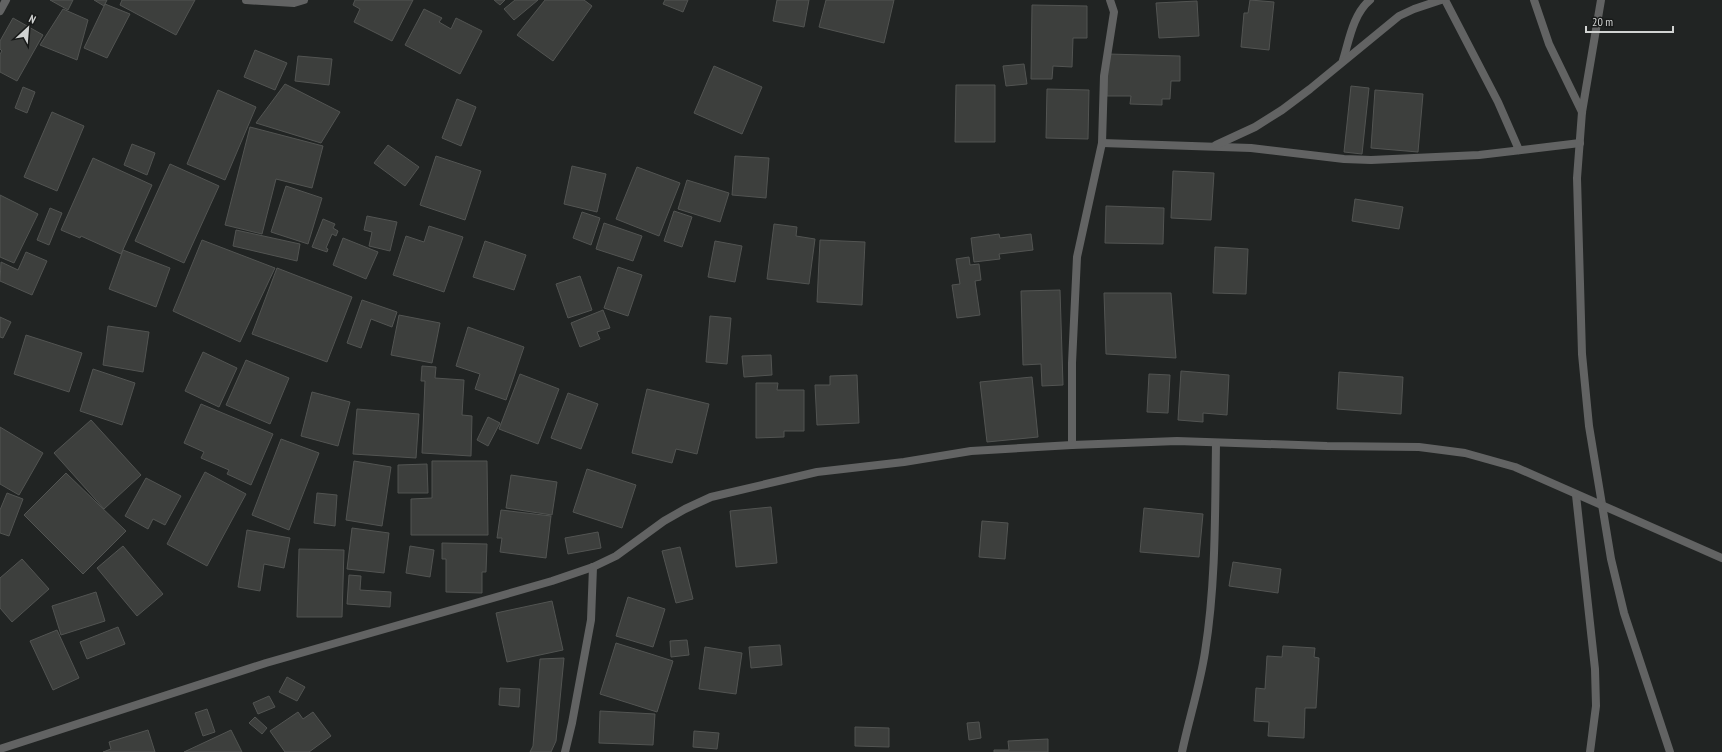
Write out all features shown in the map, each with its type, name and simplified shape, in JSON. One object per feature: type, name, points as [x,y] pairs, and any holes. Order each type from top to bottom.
[{"type":"street","points":[[0,11],[6,0]]},
{"type":"street","points":[[246,0],[294,3],[304,0]]},
{"type":"street","points":[[1072,445],[1072,363],[1077,257],[1102,143],[1104,76],[1114,12],[1110,0]]},
{"type":"street","points":[[1343,61],[1357,18],[1364,4],[1370,0]]},
{"type":"street","points":[[1214,146],[1255,127],[1282,110],[1399,16],[1414,9],[1441,0]]},
{"type":"street","points":[[1445,0],[1498,102],[1520,150]]},
{"type":"street","points":[[1534,0],[1547,38],[1582,112]]},
{"type":"street","points":[[1600,0],[1582,112],[1577,178],[1582,354],[1589,426],[1611,559],[1624,613],[1670,752]]},
{"type":"street","points":[[1102,143],[1214,146],[1279,150],[1344,159],[1370,160],[1479,155],[1580,143]]},
{"type":"street","points":[[0,749],[266,663],[552,581],[593,567],[616,556],[664,521],[711,497],[739,489],[818,472],[904,462],[971,451],[1177,441],[1426,448],[1465,453],[1515,467],[1722,558]]},
{"type":"street","points":[[1182,752],[1205,653],[1210,611],[1215,545],[1216,443]]},
{"type":"street","points":[[1576,495],[1595,669],[1596,706],[1590,752]]},
{"type":"street","points":[[565,752],[572,723],[591,620],[593,567]]},
{"type":"building","points":[[50,0],[73,0],[68,10]]},
{"type":"building","points":[[94,0],[107,0],[104,6]]},
{"type":"building","points":[[122,0],[195,0],[176,35],[120,5]]},
{"type":"building","points":[[355,0],[413,0],[392,41],[354,22],[360,9],[353,5]]},
{"type":"building","points":[[494,0],[505,0],[500,5]]},
{"type":"building","points":[[515,0],[538,0],[514,20],[504,9]]},
{"type":"building","points":[[545,0],[584,0],[592,6],[553,61],[517,35]]},
{"type":"building","points":[[665,0],[688,0],[683,12],[663,4]]},
{"type":"building","points":[[777,0],[809,0],[804,27],[773,21]]},
{"type":"building","points":[[826,0],[894,0],[884,43],[819,27]]},
{"type":"building","points":[[1250,0],[1274,2],[1269,50],[1241,47],[1244,13],[1248,13]]},
{"type":"building","points":[[1197,1],[1199,36],[1159,38],[1156,3]]},
{"type":"building","points":[[105,4],[130,14],[107,58],[84,48]]},
{"type":"building","points":[[1032,5],[1087,6],[1087,38],[1073,38],[1072,67],[1053,66],[1052,79],[1031,79]]},
{"type":"building","points":[[63,9],[88,20],[77,60],[40,45]]},
{"type":"building","points":[[424,9],[442,18],[439,22],[451,29],[456,18],[482,31],[460,74],[405,45]]},
{"type":"building","points":[[13,18],[43,35],[17,81],[0,72],[0,54],[2,51],[0,49],[0,41]]},
{"type":"building","points":[[255,50],[287,63],[275,90],[244,77]]},
{"type":"building","points":[[1108,54],[1180,56],[1180,81],[1171,81],[1170,99],[1162,99],[1162,105],[1130,104],[1131,96],[1107,96]]},
{"type":"building","points":[[298,56],[332,59],[329,85],[295,81]]},
{"type":"building","points":[[1024,64],[1027,84],[1006,86],[1003,66]]},
{"type":"building","points":[[714,66],[762,87],[742,134],[694,113]]},
{"type":"building","points":[[285,84],[340,112],[321,143],[256,123]]},
{"type":"building","points":[[956,85],[995,85],[995,142],[955,142]]},
{"type":"building","points":[[1351,86],[1369,88],[1362,154],[1344,152]]},
{"type":"building","points":[[23,87],[35,92],[27,113],[15,108]]},
{"type":"building","points":[[1047,89],[1089,90],[1088,139],[1046,138]]},
{"type":"building","points":[[218,90],[256,107],[225,180],[187,164]]},
{"type":"building","points":[[1375,90],[1423,94],[1418,152],[1371,148]]},
{"type":"building","points":[[457,99],[476,107],[461,146],[442,138]]},
{"type":"building","points":[[52,112],[84,126],[57,191],[24,177]]},
{"type":"building","points":[[250,127],[323,146],[312,188],[276,179],[262,234],[225,225]]},
{"type":"building","points":[[132,144],[155,153],[147,175],[124,165]]},
{"type":"building","points":[[388,145],[419,167],[405,186],[374,163]]},
{"type":"building","points":[[436,156],[481,171],[465,220],[420,205]]},
{"type":"building","points":[[735,156],[769,158],[766,198],[732,195]]},
{"type":"building","points":[[93,158],[152,185],[121,254],[81,236],[80,238],[61,230]]},
{"type":"building","points":[[170,164],[219,186],[184,263],[135,241]]},
{"type":"building","points":[[572,166],[606,174],[597,212],[564,204]]},
{"type":"building","points":[[637,167],[680,183],[659,236],[616,219]]},
{"type":"building","points":[[1173,171],[1214,173],[1211,220],[1171,218]]},
{"type":"building","points":[[687,180],[729,193],[720,222],[678,209]]},
{"type":"building","points":[[286,186],[322,198],[308,244],[271,232]]},
{"type":"building","points":[[0,195],[38,214],[14,263],[0,257]]},
{"type":"building","points":[[1355,199],[1403,207],[1399,229],[1352,221]]},
{"type":"building","points":[[1106,206],[1164,208],[1163,244],[1105,243]]},
{"type":"building","points":[[50,208],[62,213],[49,245],[37,240]]},
{"type":"building","points":[[674,211],[692,217],[682,247],[664,241]]},
{"type":"building","points":[[582,212],[600,218],[591,245],[573,238]]},
{"type":"building","points":[[367,216],[397,222],[390,251],[369,246],[372,232],[364,230]]},
{"type":"building","points":[[323,219],[335,224],[333,228],[338,231],[336,236],[332,234],[326,248],[328,249],[327,252],[312,247]]},
{"type":"building","points":[[604,223],[642,236],[633,261],[596,249]]},
{"type":"building","points":[[774,224],[797,227],[796,236],[815,239],[809,284],[767,279]]},
{"type":"building","points":[[429,226],[463,237],[444,292],[393,275],[406,236],[424,242]]},
{"type":"building","points":[[236,230],[300,244],[297,261],[233,246]]},
{"type":"building","points":[[999,234],[1000,238],[1031,234],[1033,250],[999,254],[1000,259],[974,262],[971,238]]},
{"type":"building","points":[[343,238],[378,252],[366,279],[333,265]]},
{"type":"building","points":[[202,240],[275,268],[240,342],[173,311]]},
{"type":"building","points":[[820,240],[865,242],[862,305],[817,302]]},
{"type":"building","points":[[485,241],[526,255],[514,290],[473,277]]},
{"type":"building","points":[[715,241],[742,246],[735,282],[708,277]]},
{"type":"building","points":[[1215,247],[1248,249],[1246,294],[1213,293]]},
{"type":"building","points":[[123,250],[170,268],[156,307],[109,289]]},
{"type":"building","points":[[26,252],[47,261],[32,295],[0,281],[1,262],[18,270]]},
{"type":"building","points":[[969,257],[970,265],[979,264],[981,280],[975,281],[980,315],[957,318],[952,285],[960,284],[956,259]]},
{"type":"building","points":[[618,267],[642,275],[628,316],[604,308]]},
{"type":"building","points":[[277,268],[352,297],[327,362],[252,334]]},
{"type":"building","points":[[580,276],[592,310],[568,318],[556,284]]},
{"type":"building","points":[[1060,290],[1063,385],[1042,386],[1041,364],[1023,365],[1021,291]]},
{"type":"building","points":[[1104,293],[1171,293],[1176,358],[1106,354]]},
{"type":"building","points":[[362,300],[397,312],[392,327],[371,319],[361,348],[347,343]]},
{"type":"building","points":[[603,310],[610,328],[597,332],[600,339],[580,347],[571,323]]},
{"type":"building","points":[[399,315],[440,323],[432,363],[391,355]]},
{"type":"building","points":[[710,316],[731,318],[727,364],[706,362]]},
{"type":"building","points":[[0,317],[11,322],[3,338],[0,337]]},
{"type":"building","points":[[108,326],[149,332],[143,372],[103,365]]},
{"type":"building","points":[[468,327],[524,347],[506,400],[475,389],[480,374],[456,366]]},
{"type":"building","points":[[26,335],[82,353],[69,392],[14,374]]},
{"type":"building","points":[[203,352],[237,368],[219,407],[185,391]]},
{"type":"building","points":[[771,355],[772,375],[744,377],[742,356]]},
{"type":"building","points":[[246,360],[289,378],[270,424],[226,405]]},
{"type":"building","points":[[422,366],[436,367],[435,378],[464,380],[462,415],[472,416],[471,456],[422,453],[425,381],[421,381]]},
{"type":"building","points":[[93,369],[135,383],[122,425],[80,411]]},
{"type":"building","points":[[1181,371],[1229,375],[1227,415],[1203,413],[1203,422],[1178,420]]},
{"type":"building","points":[[1339,372],[1403,377],[1401,414],[1337,409]]},
{"type":"building","points":[[520,374],[559,389],[538,444],[499,429]]},
{"type":"building","points":[[1149,374],[1170,375],[1168,413],[1147,412]]},
{"type":"building","points":[[857,375],[859,423],[817,425],[815,385],[830,385],[830,376]]},
{"type":"building","points":[[1032,377],[1038,437],[987,442],[980,382]]},
{"type":"building","points":[[756,383],[778,383],[777,390],[804,390],[804,431],[784,431],[784,437],[756,438]]},
{"type":"building","points":[[647,389],[709,404],[697,454],[676,449],[672,463],[632,453]]},
{"type":"building","points":[[312,392],[350,402],[338,446],[301,436]]},
{"type":"building","points":[[568,393],[598,404],[581,449],[551,438]]},
{"type":"building","points":[[201,404],[273,434],[251,485],[227,474],[229,470],[201,458],[204,452],[184,443]]},
{"type":"building","points":[[357,409],[419,414],[416,458],[353,454]]},
{"type":"building","points":[[488,417],[500,423],[488,446],[477,440]]},
{"type":"building","points":[[91,420],[141,475],[104,509],[54,453]]},
{"type":"building","points":[[0,427],[43,453],[19,495],[0,484]]},
{"type":"building","points":[[281,439],[319,453],[289,530],[252,515]]},
{"type":"building","points":[[354,461],[391,467],[382,526],[346,520]]},
{"type":"building","points":[[432,461],[487,461],[488,535],[411,535],[411,499],[432,498]]},
{"type":"building","points":[[427,464],[428,493],[398,493],[398,465]]},
{"type":"building","points":[[587,469],[636,485],[622,528],[573,512]]},
{"type":"building","points":[[205,472],[246,494],[207,566],[167,544]]},
{"type":"building","points":[[66,473],[126,531],[83,574],[24,515]]},
{"type":"building","points":[[511,475],[557,482],[552,515],[506,508]]},
{"type":"building","points":[[146,478],[181,496],[165,525],[153,519],[148,529],[125,516]]},
{"type":"building","points":[[7,493],[23,499],[9,536],[0,533],[0,510]]},
{"type":"building","points":[[317,493],[337,495],[335,526],[314,523]]},
{"type":"building","points":[[771,507],[777,563],[736,567],[730,511]]},
{"type":"building","points":[[1144,508],[1203,514],[1199,557],[1140,552]]},
{"type":"building","points":[[501,510],[551,516],[546,558],[500,552],[502,538],[497,538]]},
{"type":"building","points":[[982,521],[1008,523],[1005,559],[979,557]]},
{"type":"building","points":[[352,528],[389,533],[384,573],[347,569]]},
{"type":"building","points":[[247,530],[290,538],[284,568],[264,564],[260,591],[238,587]]},
{"type":"building","points":[[598,532],[601,548],[568,554],[565,538]]},
{"type":"building","points":[[442,543],[487,544],[486,572],[482,572],[482,593],[446,592],[446,559],[442,559]]},
{"type":"building","points":[[123,546],[163,594],[137,616],[97,568]]},
{"type":"building","points":[[410,546],[434,550],[430,577],[406,573]]},
{"type":"building","points":[[680,547],[693,599],[676,603],[662,551]]},
{"type":"building","points":[[299,549],[344,550],[342,617],[297,617]]},
{"type":"building","points":[[22,559],[49,589],[12,622],[0,608],[0,578]]},
{"type":"building","points":[[1233,562],[1281,569],[1278,593],[1229,586]]},
{"type":"building","points":[[349,575],[361,576],[360,590],[391,592],[390,607],[347,604]]},
{"type":"building","points":[[96,592],[105,621],[61,635],[52,606]]},
{"type":"building","points":[[628,597],[665,609],[653,647],[616,636]]},
{"type":"building","points":[[552,601],[563,650],[507,662],[496,613]]},
{"type":"building","points":[[118,627],[125,644],[87,659],[80,642]]},
{"type":"building","points":[[57,630],[79,678],[53,690],[30,641]]},
{"type":"building","points":[[687,640],[689,655],[671,657],[670,641]]},
{"type":"building","points":[[616,643],[673,661],[657,712],[600,694]]},
{"type":"building","points":[[780,645],[782,665],[751,668],[749,647]]},
{"type":"building","points":[[1283,646],[1315,648],[1314,657],[1319,658],[1316,708],[1305,708],[1304,738],[1268,736],[1269,722],[1254,721],[1256,688],[1265,689],[1267,656],[1282,657]]},
{"type":"building","points":[[705,647],[742,653],[736,694],[699,689]]},
{"type":"building","points":[[564,658],[556,741],[551,752],[530,752],[533,746],[540,659]]},
{"type":"building","points":[[287,677],[305,687],[297,701],[279,692]]},
{"type":"building","points":[[500,688],[520,689],[519,707],[499,705]]},
{"type":"building","points":[[269,696],[275,707],[258,714],[253,703]]},
{"type":"building","points":[[207,709],[215,732],[203,736],[195,713]]},
{"type":"building","points":[[600,711],[655,714],[653,745],[599,743]]},
{"type":"building","points":[[298,712],[303,719],[313,712],[331,736],[309,752],[285,752],[270,731]]},
{"type":"building","points":[[255,717],[267,728],[262,734],[249,723]]},
{"type":"building","points":[[979,722],[981,738],[969,740],[967,723]]},
{"type":"building","points":[[855,727],[889,728],[889,747],[855,746]]},
{"type":"building","points":[[148,730],[155,752],[103,752],[111,749],[109,742]]},
{"type":"building","points":[[231,730],[242,752],[184,752]]},
{"type":"building","points":[[694,731],[719,733],[717,749],[693,747]]},
{"type":"building","points":[[1048,739],[1048,752],[994,752],[994,750],[1009,750],[1008,741]]}]
